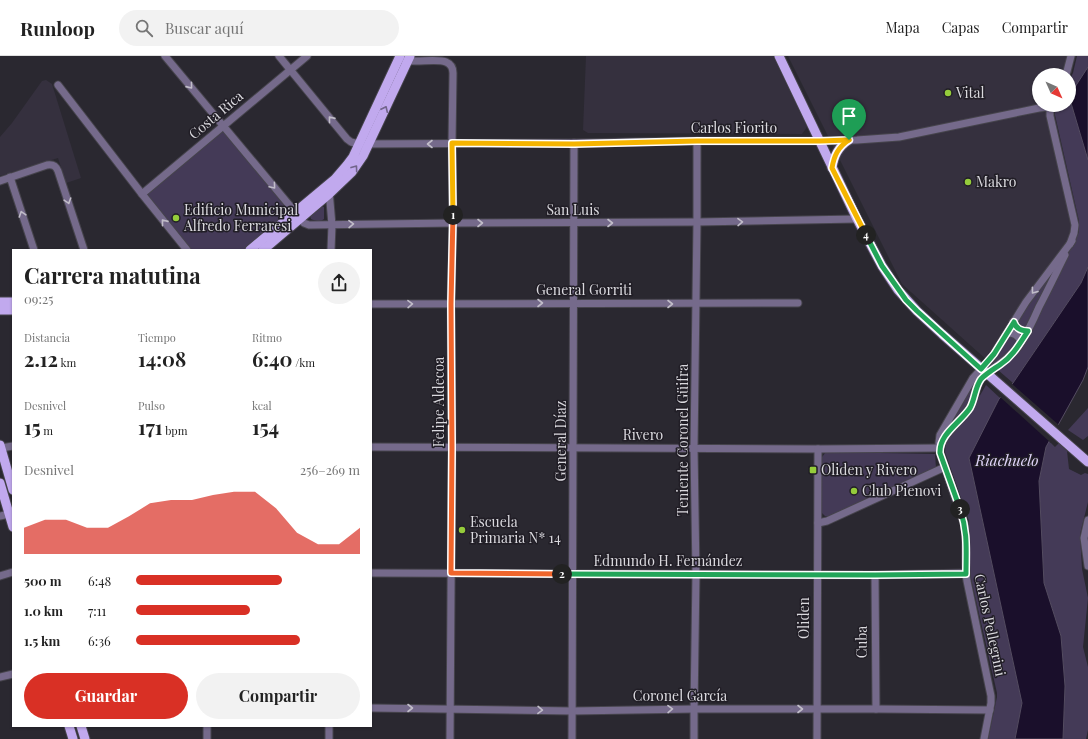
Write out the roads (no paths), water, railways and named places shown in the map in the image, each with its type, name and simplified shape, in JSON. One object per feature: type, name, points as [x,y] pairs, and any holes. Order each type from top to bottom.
[{"type":"main road","points":[[779,56],[857,219],[882,266],[906,300],[1068,446],[1088,462]]},
{"type":"main road","points":[[251,249],[297,215],[329,194],[352,172],[357,165],[364,144],[404,58]]},
{"type":"main road","points":[[832,168],[833,160],[838,151],[849,140]]},
{"type":"main road","points":[[264,249],[328,184],[341,173],[364,144]]},
{"type":"main road","points":[[0,302],[12,302]]},
{"type":"main road","points":[[0,310],[12,310]]},
{"type":"main road","points":[[0,446],[12,487]]},
{"type":"main road","points":[[0,483],[4,515],[12,526]]},
{"type":"main road","points":[[69,727],[73,739]]},
{"type":"street","points":[[165,56],[297,215]]},
{"type":"street","points":[[279,56],[347,139],[351,142],[364,144]]},
{"type":"street","name":"Costa Rica","points":[[142,194],[307,56]]},
{"type":"street","points":[[1068,68],[1071,56]]},
{"type":"street","name":"Felipe Aldecoa","points":[[404,58],[443,61],[450,65],[453,69],[450,739]]},
{"type":"street","points":[[58,85],[186,249]]},
{"type":"street","name":"Carlos Fiorito","points":[[364,144],[574,144],[697,141],[849,140],[899,137],[1032,109]]},
{"type":"street","name":"Carlos Pellegrini","points":[[984,739],[990,710],[991,696],[966,574],[965,526],[940,453],[939,443],[940,435],[973,378],[1009,357],[1021,342],[1028,331],[1072,241],[1075,225],[1050,112]]},
{"type":"street","name":"Teniente Coronel Güifra","points":[[694,739],[696,574],[694,448],[697,141]]},
{"type":"street","name":"General Díaz","points":[[572,739],[574,144]]},
{"type":"street","points":[[0,180],[47,165],[54,166],[58,171],[84,249]]},
{"type":"street","points":[[10,178],[34,249]]},
{"type":"street","points":[[328,184],[332,224],[331,249]]},
{"type":"street","name":"San Luis","points":[[297,215],[309,225],[697,222],[857,219]]},
{"type":"street","name":"Carlos Pellegrini","points":[[940,448],[944,437],[969,410],[984,371],[1026,302],[1072,241]]},
{"type":"street","name":"General Gorriti","points":[[372,304],[798,303]]},
{"type":"street","points":[[1014,322],[1015,326],[1019,329],[1028,331]]},
{"type":"street","points":[[1007,333],[1016,334],[1021,342]]},
{"type":"street","points":[[959,403],[960,409],[966,411],[969,410]]},
{"type":"street","points":[[0,446],[12,446]]},
{"type":"street","name":"Rivero","points":[[372,447],[818,449],[940,448]]},
{"type":"street","name":"Oliden","points":[[817,739],[818,449]]},
{"type":"street","points":[[818,523],[827,521],[945,467]]},
{"type":"street","points":[[1088,520],[1084,538],[1088,566]]},
{"type":"street","points":[[0,576],[12,572]]},
{"type":"street","name":"Edmundo H. Fernández","points":[[372,573],[966,574]]},
{"type":"street","name":"Cuba","points":[[875,575],[876,709]]},
{"type":"street","points":[[0,677],[12,674]]},
{"type":"street","name":"Coronel García","points":[[372,708],[572,710],[990,710]]},
{"type":"street","points":[[207,727],[207,739]]},
{"type":"street","points":[[329,727],[329,739]]},
{"type":"water","points":[[1088,67],[1088,160],[1074,112],[1076,112],[1076,85]]},
{"type":"water","name":"Riachuelo","points":[[1088,267],[1088,367],[1083,380],[1046,447],[1039,481],[1044,583],[1061,636],[1065,686],[1063,739],[1015,739],[1022,703],[969,458],[999,399],[1013,383],[1081,283]]},
{"type":"place","name":"Vital","points":[[948,93]]},
{"type":"place","name":"Makro","points":[[968,182]]},
{"type":"place","name":"Edificio Municipal Alfredo Ferraresi","points":[[176,218]]},
{"type":"place","name":"Oliden y Rivero","points":[[813,470]]},
{"type":"place","name":"Club Pienovi","points":[[854,491]]},
{"type":"place","name":"Escuela Primaria N* 14","points":[[462,530]]}]
